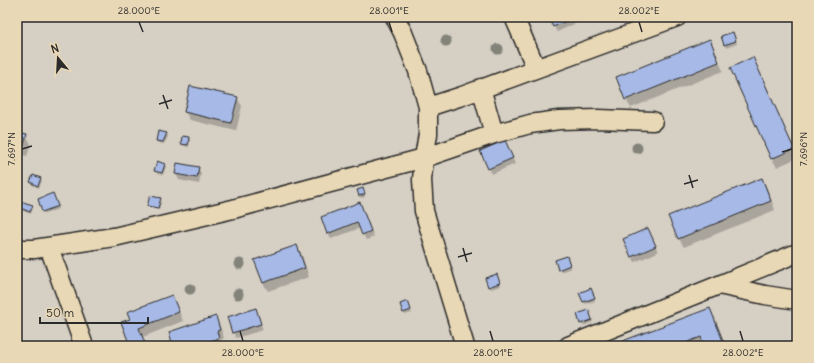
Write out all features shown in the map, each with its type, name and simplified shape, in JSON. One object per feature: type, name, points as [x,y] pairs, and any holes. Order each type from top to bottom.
[{"type":"street","points":[[395,17],[418,71],[428,107],[428,134],[422,180],[424,211],[465,346]]},
{"type":"street","points":[[514,17],[536,68]]},
{"type":"street","points":[[428,107],[678,17]]},
{"type":"street","points":[[481,88],[494,134]]},
{"type":"street","points":[[17,249],[34,250],[114,237],[233,209],[424,158],[494,134],[530,124],[559,120],[598,119],[653,121]]},
{"type":"street","points":[[49,247],[84,346]]},
{"type":"street","points":[[568,346],[797,253]]},
{"type":"street","points":[[718,285],[797,300]]},
{"type":"building","points":[[548,17],[575,17],[553,27]]},
{"type":"building","points":[[733,32],[736,41],[724,45],[721,36]]},
{"type":"building","points":[[710,39],[719,62],[625,100],[616,77]]},
{"type":"building","points":[[753,57],[794,149],[771,159],[730,68]]},
{"type":"building","points":[[190,86],[238,97],[231,123],[184,112]]},
{"type":"building","points":[[158,131],[167,133],[163,142],[156,141]]},
{"type":"building","points":[[17,132],[27,134],[23,148],[17,147]]},
{"type":"building","points":[[182,136],[189,137],[188,145],[181,144]]},
{"type":"building","points":[[505,140],[513,158],[488,169],[480,151]]},
{"type":"building","points":[[157,161],[165,164],[162,173],[154,171]]},
{"type":"building","points":[[177,163],[199,167],[197,178],[175,174]]},
{"type":"building","points":[[33,175],[41,178],[38,186],[30,182]]},
{"type":"building","points":[[762,178],[771,201],[678,239],[668,216]]},
{"type":"building","points":[[363,188],[365,194],[359,196],[357,190]]},
{"type":"building","points":[[53,193],[58,206],[42,212],[38,199]]},
{"type":"building","points":[[150,196],[161,198],[158,208],[147,206]]},
{"type":"building","points":[[23,202],[33,205],[30,212],[20,208]]},
{"type":"building","points":[[360,202],[371,231],[362,235],[357,222],[327,234],[321,217]]},
{"type":"building","points":[[648,228],[656,246],[631,257],[623,239]]},
{"type":"building","points":[[17,235],[22,238],[19,244],[17,243]]},
{"type":"building","points":[[297,245],[305,268],[263,283],[254,260]]},
{"type":"building","points":[[567,256],[570,265],[558,270],[555,260]]},
{"type":"building","points":[[497,274],[500,283],[488,287],[485,278]]},
{"type":"building","points":[[591,288],[595,298],[583,302],[579,293]]},
{"type":"building","points":[[172,295],[179,312],[139,328],[146,346],[130,346],[121,322],[130,319],[127,312]]},
{"type":"building","points":[[408,301],[411,310],[403,313],[400,304]]},
{"type":"building","points":[[256,308],[261,324],[232,333],[227,317]]},
{"type":"building","points":[[710,308],[725,346],[704,346],[701,337],[678,346],[612,346],[612,345]]},
{"type":"building","points":[[589,310],[592,320],[580,324],[577,314]]},
{"type":"building","points":[[216,316],[220,330],[217,331],[219,338],[196,346],[181,346],[180,343],[173,346],[169,332]]}]
